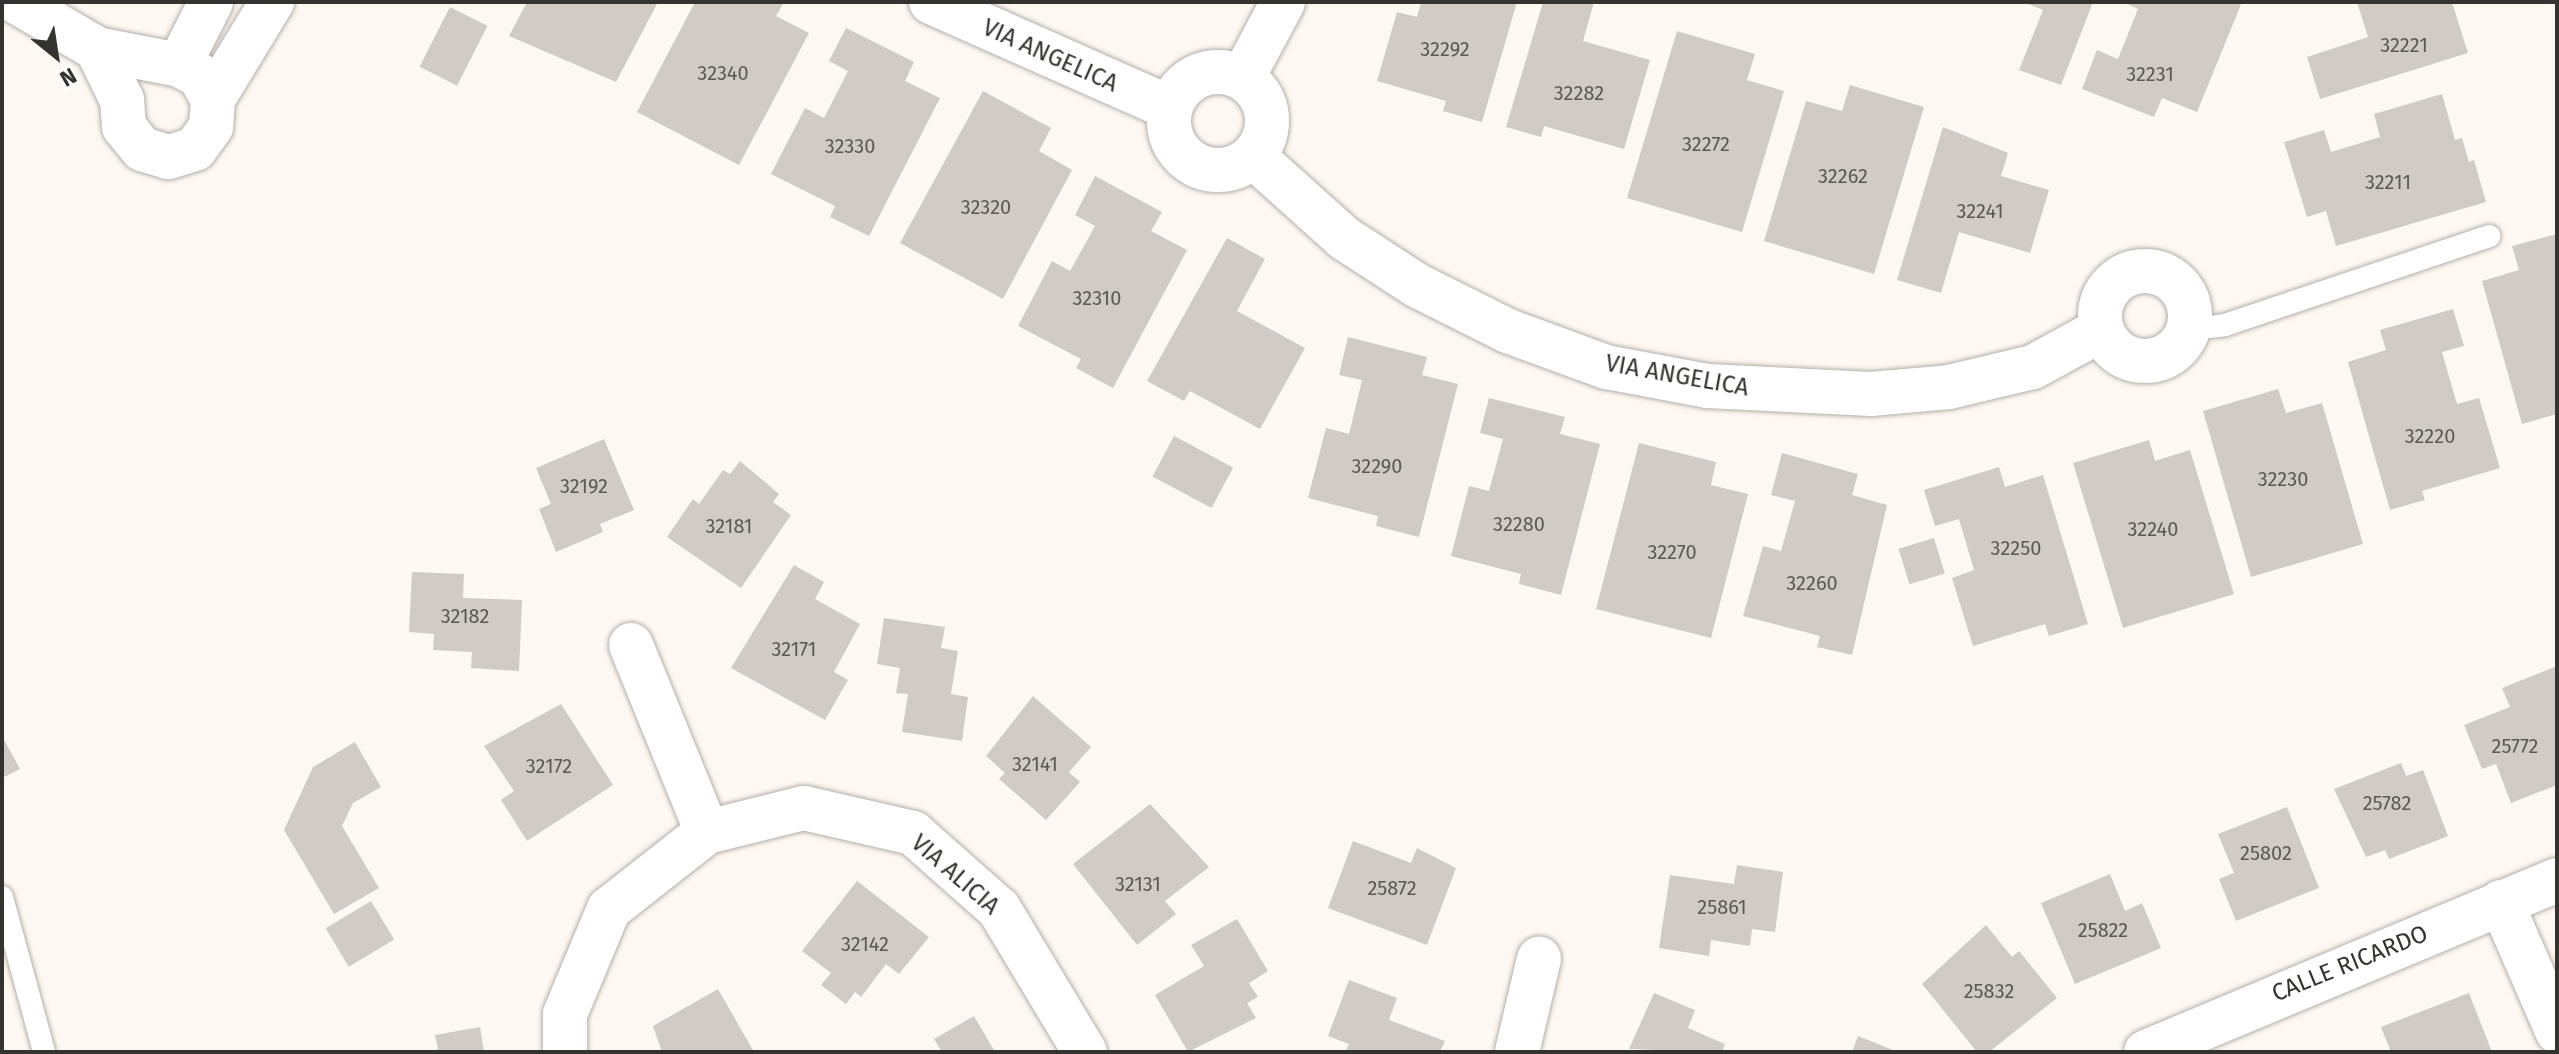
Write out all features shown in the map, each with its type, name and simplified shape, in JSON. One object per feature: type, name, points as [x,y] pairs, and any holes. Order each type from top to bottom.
[{"type":"street","points":[[17,2],[97,49],[179,65],[199,75],[213,99]]},
{"type":"street","points":[[179,65],[211,2]]},
{"type":"street","points":[[97,49],[122,100],[124,127],[142,149],[168,157],[195,149],[211,127],[213,99],[272,2]]},
{"type":"street","name":"VIA ANGELICA","points":[[931,2],[1170,108]]},
{"type":"street","points":[[1243,77],[1283,2]]},
{"type":"street","points":[[1221,72],[1243,77],[1264,100],[1268,130],[1254,157],[1225,171],[1193,165],[1172,141],[1170,108],[1181,88],[1199,76],[1221,72]]},
{"type":"street","name":"VIA ANGELICA","points":[[1254,157],[1344,238],[1418,286],[1508,331],[1606,367],[1708,386],[1871,394],[1949,387],[2033,367],[2101,330]]},
{"type":"street","points":[[2139,272],[2159,273],[2178,286],[2189,306],[2189,329],[2173,353],[2145,363],[2117,354],[2101,330],[2107,292],[2139,272]]},
{"type":"street","points":[[565,1052],[565,1014],[609,909],[707,832],[631,645]]},
{"type":"street","name":"VIA ALICIA","points":[[707,832],[804,808],[913,833],[999,909],[1085,1052]]},
{"type":"street","name":"CALLE RICARDO","points":[[2146,1052],[2557,880]]},
{"type":"street","points":[[2501,902],[2557,1031]]},
{"type":"street","points":[[1517,1052],[1539,959]]},
{"type":"lane","points":[[2189,329],[2225,325],[2489,236]]},
{"type":"lane","points":[[2,897],[44,1052]]},
{"type":"building","points":[[527,2],[657,4],[616,82],[509,36]]},
{"type":"building","points":[[695,2],[784,2],[776,16],[809,33],[739,165],[637,112]]},
{"type":"building","points":[[1421,2],[1517,2],[1482,122],[1443,111],[1446,101],[1377,81],[1397,12],[1417,17]]},
{"type":"building","points":[[1543,2],[1594,2],[1583,41],[1650,60],[1624,149],[1544,126],[1541,137],[1506,127]]},
{"type":"building","points":[[2023,2],[2093,2],[2061,85],[2019,70],[2043,10]]},
{"type":"building","points":[[2123,2],[2242,2],[2197,112],[2162,98],[2154,117],[2082,89],[2097,50],[2118,59],[2138,9]]},
{"type":"building","points":[[2357,2],[2452,2],[2468,53],[2320,99],[2307,57],[2368,37]]},
{"type":"building","points":[[450,7],[487,26],[457,86],[420,67]]},
{"type":"building","points":[[846,28],[914,62],[905,81],[940,98],[869,236],[830,217],[835,206],[771,174],[805,108],[824,118],[848,71],[829,61]]},
{"type":"building","points":[[1677,31],[1755,54],[1747,80],[1784,91],[1742,232],[1627,198]]},
{"type":"building","points":[[1850,85],[1924,107],[1874,274],[1764,241],[1806,101],[1842,111]]},
{"type":"building","points":[[983,91],[1051,128],[1039,151],[1072,170],[1003,299],[900,243]]},
{"type":"building","points":[[2442,94],[2455,140],[2462,138],[2469,162],[2474,160],[2486,202],[2336,246],[2326,211],[2307,217],[2284,142],[2324,130],[2331,152],[2380,137],[2374,114]]},
{"type":"building","points":[[1943,127],[2008,153],[2001,176],[2049,190],[2030,253],[1959,232],[1941,293],[1897,280]]},
{"type":"building","points":[[1095,176],[1162,212],[1151,231],[1187,250],[1113,388],[1076,368],[1081,359],[1018,326],[1052,261],[1070,271],[1095,226],[1075,215]]},
{"type":"building","points":[[2557,234],[2557,414],[2522,424],[2482,281],[2519,270],[2512,246]]},
{"type":"building","points":[[1227,238],[1265,259],[1237,311],[1305,348],[1260,429],[1190,391],[1184,401],[1147,381]]},
{"type":"building","points":[[2453,309],[2464,346],[2442,352],[2457,404],[2479,398],[2500,468],[2422,491],[2425,500],[2390,510],[2348,362],[2386,350],[2380,330]]},
{"type":"building","points":[[1348,337],[1427,357],[1422,375],[1458,384],[1419,537],[1376,526],[1378,516],[1308,498],[1326,428],[1349,434],[1362,380],[1339,375]]},
{"type":"building","points":[[2278,389],[2286,413],[2322,403],[2363,544],[2251,577],[2203,411]]},
{"type":"building","points":[[1489,398],[1565,417],[1560,434],[1600,444],[1561,595],[1519,584],[1521,574],[1451,556],[1469,486],[1489,491],[1503,439],[1480,433]]},
{"type":"building","points":[[1174,436],[1233,467],[1212,508],[1152,477]]},
{"type":"building","points":[[604,439],[634,510],[600,524],[603,532],[556,552],[539,509],[551,504],[536,468]]},
{"type":"building","points":[[2149,440],[2155,461],[2190,450],[2234,594],[2123,628],[2073,463]]},
{"type":"building","points":[[1639,443],[1716,462],[1711,485],[1748,494],[1711,638],[1596,609]]},
{"type":"building","points":[[1782,453],[1858,474],[1852,495],[1887,505],[1852,655],[1817,647],[1820,636],[1743,616],[1763,546],[1781,551],[1795,501],[1771,495]]},
{"type":"building","points":[[740,461],[779,494],[773,502],[791,515],[741,588],[667,537],[693,499],[699,504],[723,470],[730,474]]},
{"type":"building","points":[[1999,467],[2005,487],[2043,475],[2088,624],[2049,636],[2045,624],[1973,646],[1952,578],[1974,570],[1959,519],[1935,526],[1924,490]]},
{"type":"building","points":[[1934,538],[1945,573],[1909,584],[1899,549]]},
{"type":"building","points":[[794,565],[824,582],[815,599],[860,624],[834,672],[848,680],[825,720],[731,668]]},
{"type":"building","points":[[412,572],[464,574],[463,598],[522,600],[519,671],[471,668],[472,652],[433,650],[434,634],[409,632]]},
{"type":"building","points":[[884,618],[945,627],[941,648],[958,651],[951,694],[968,697],[962,741],[902,732],[908,694],[896,693],[900,668],[877,664]]},
{"type":"building","points":[[2557,666],[2557,785],[2511,803],[2496,764],[2482,769],[2464,725],[2510,707],[2502,688]]},
{"type":"building","points":[[1033,696],[1091,747],[1069,772],[1080,782],[1046,820],[999,779],[1005,773],[986,756]]},
{"type":"building","points":[[561,704],[613,785],[527,841],[501,800],[514,791],[484,746]]},
{"type":"building","points":[[2,736],[20,769],[2,778]]},
{"type":"building","points":[[355,742],[381,787],[353,803],[342,826],[379,888],[334,914],[284,830],[313,767]]},
{"type":"building","points":[[2401,763],[2406,776],[2423,770],[2448,836],[2389,859],[2385,850],[2366,857],[2334,789]]},
{"type":"building","points":[[1150,804],[1209,867],[1165,901],[1176,914],[1137,945],[1073,864]]},
{"type":"building","points":[[2287,807],[2319,888],[2236,921],[2219,879],[2234,873],[2218,834]]},
{"type":"building","points":[[1353,841],[1411,863],[1417,848],[1456,868],[1427,945],[1328,908]]},
{"type":"building","points":[[1737,865],[1783,872],[1775,932],[1752,929],[1750,946],[1711,940],[1709,956],[1659,948],[1670,875],[1734,884]]},
{"type":"building","points":[[2110,874],[2125,911],[2142,903],[2161,948],[2075,984],[2041,903]]},
{"type":"building","points":[[857,881],[929,937],[899,974],[886,964],[861,997],[855,992],[846,1004],[821,985],[831,973],[802,951]]},
{"type":"building","points":[[371,901],[394,940],[349,967],[326,928]]},
{"type":"building","points":[[1237,919],[1268,971],[1249,983],[1258,997],[1247,1003],[1256,1018],[1188,1052],[1155,995],[1204,966],[1191,945]]},
{"type":"building","points":[[1986,925],[2012,957],[2019,951],[2057,998],[1989,1052],[1977,1052],[1922,984]]},
{"type":"building","points":[[1349,980],[1397,998],[1389,1020],[1445,1041],[1440,1052],[1345,1052],[1349,1044],[1328,1036]]},
{"type":"building","points":[[718,989],[754,1052],[662,1052],[653,1026]]},
{"type":"building","points":[[1654,993],[1695,1010],[1688,1028],[1725,1044],[1722,1052],[1629,1049]]},
{"type":"building","points":[[2469,993],[2492,1052],[2391,1052],[2381,1027]]},
{"type":"building","points":[[974,1016],[995,1052],[942,1052],[934,1039]]},
{"type":"building","points":[[480,1027],[484,1052],[429,1052],[438,1049],[435,1035]]},
{"type":"building","points":[[1858,1036],[1898,1052],[1852,1052]]}]
